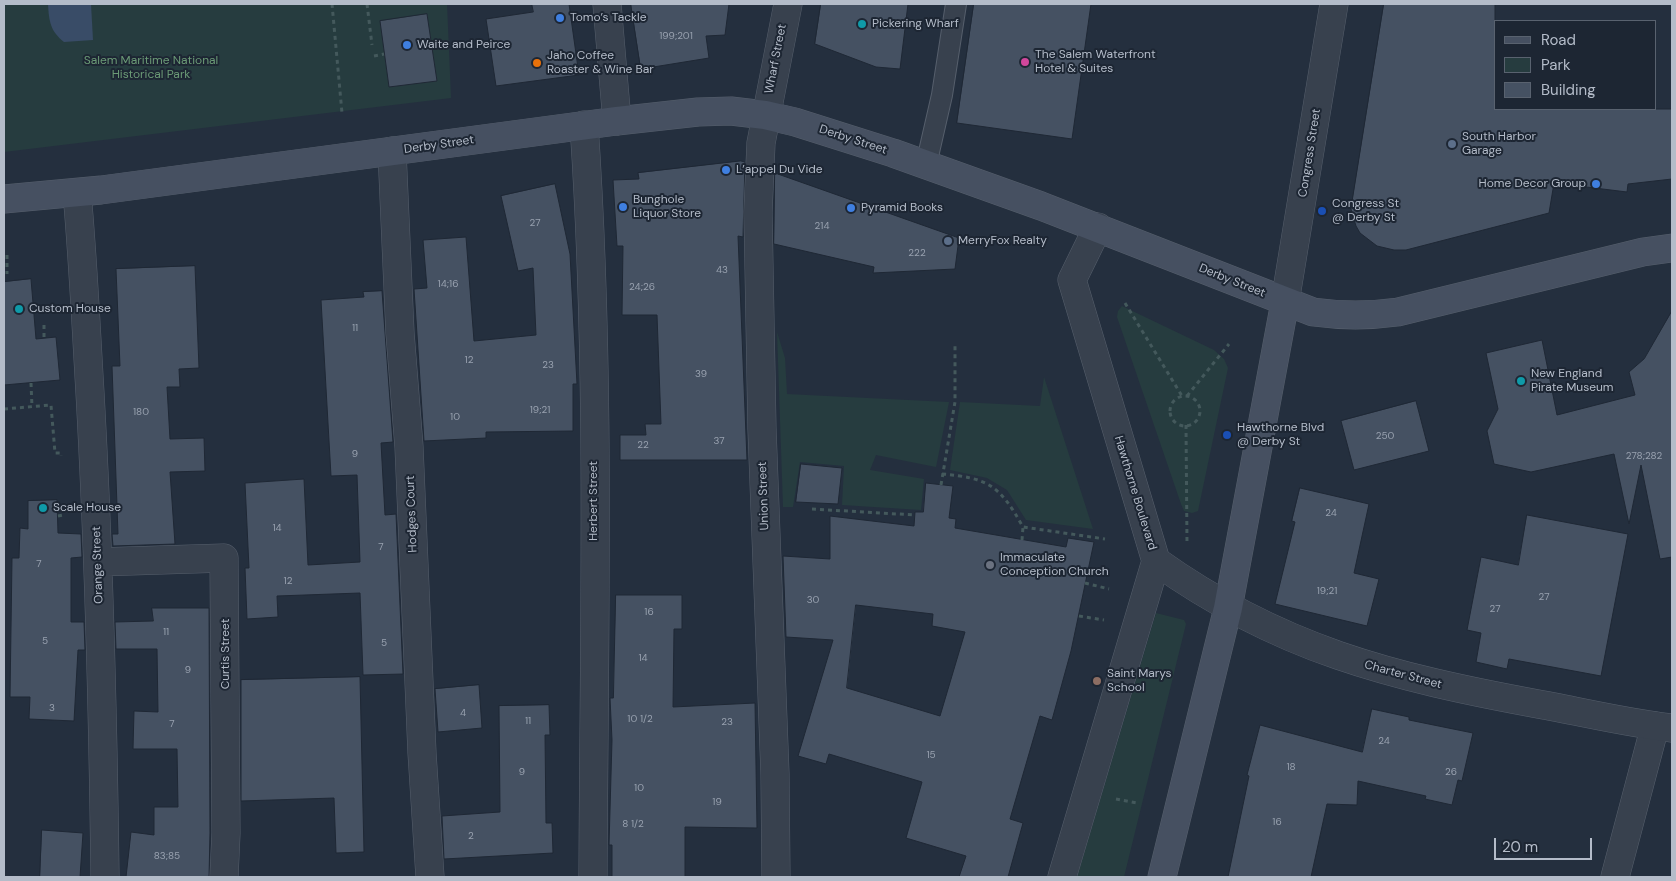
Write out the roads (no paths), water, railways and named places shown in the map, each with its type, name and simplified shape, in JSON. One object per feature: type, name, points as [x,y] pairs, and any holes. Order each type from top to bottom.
[{"type":"main road","name":"Derby Street","points":[[4,199],[76,193],[584,124],[698,112],[731,111],[765,115],[833,132],[1098,227],[1313,312],[1342,316],[1371,316],[1398,312],[1643,252],[1672,248]]},
{"type":"main road","points":[[1162,877],[1228,608],[1284,302]]},
{"type":"street","points":[[608,4],[617,121]]},
{"type":"street","name":"Wharf Street","points":[[765,115],[788,4]]},
{"type":"street","name":"Congress Street","points":[[1284,302],[1334,4]]},
{"type":"street","name":"Union Street","points":[[765,115],[758,173],[758,221],[762,429],[775,774],[776,877]]},
{"type":"street","name":"Herbert Street","points":[[584,124],[592,234],[594,352],[593,877]]},
{"type":"street","name":"Hodges Court","points":[[392,151],[400,333],[409,447],[422,753],[430,877]]},
{"type":"street","name":"Orange Street","points":[[76,193],[82,243],[103,677],[105,877]]},
{"type":"street","name":"Hawthorne Boulevard","points":[[1062,877],[1156,561],[1072,280],[1098,227]]},
{"type":"street","name":"Curtis Street","points":[[98,562],[224,558],[226,833],[224,877]]},
{"type":"street","name":"Charter Street","points":[[1156,561],[1228,608],[1279,633],[1336,656],[1448,687],[1664,727]]},
{"type":"street","points":[[1614,877],[1664,727]]},
{"type":"lane","points":[[926,165],[940,103],[956,4]]},
{"type":"water","points":[[48,4],[91,4],[93,40],[64,42],[59,38],[51,25]]},
{"type":"place","name":"Tomo’s Tackle","points":[[560,18]]},
{"type":"place","name":"Pickering Wharf","points":[[862,24]]},
{"type":"place","name":"Waite and Peirce","points":[[407,45]]},
{"type":"place","name":"The Salem Waterfront Hotel & Suites","points":[[1025,62]]},
{"type":"place","name":"Jaho Coffee Roaster & Wine Bar","points":[[537,63]]},
{"type":"place","name":"South Harbor Garage","points":[[1452,144]]},
{"type":"place","name":"L’appel Du Vide","points":[[726,170]]},
{"type":"place","name":"Home Decor Group","points":[[1596,184]]},
{"type":"place","name":"Bunghole Liquor Store","points":[[623,207]]},
{"type":"place","name":"Pyramid Books","points":[[851,208]]},
{"type":"place","name":"Congress St @ Derby St","points":[[1322,211]]},
{"type":"place","name":"MerryFox Realty","points":[[948,241]]},
{"type":"place","name":"Custom House","points":[[19,309]]},
{"type":"place","name":"New England Pirate Museum","points":[[1521,381]]},
{"type":"place","name":"Hawthorne Blvd @ Derby St","points":[[1227,435]]},
{"type":"place","name":"Scale House","points":[[43,508]]},
{"type":"place","name":"Immaculate Conception Church","points":[[990,565]]},
{"type":"place","name":"Saint Marys School","points":[[1097,681]]},
{"type":"park label","name":"Salem Maritime National Historical Park","points":[[151,68]]}]
